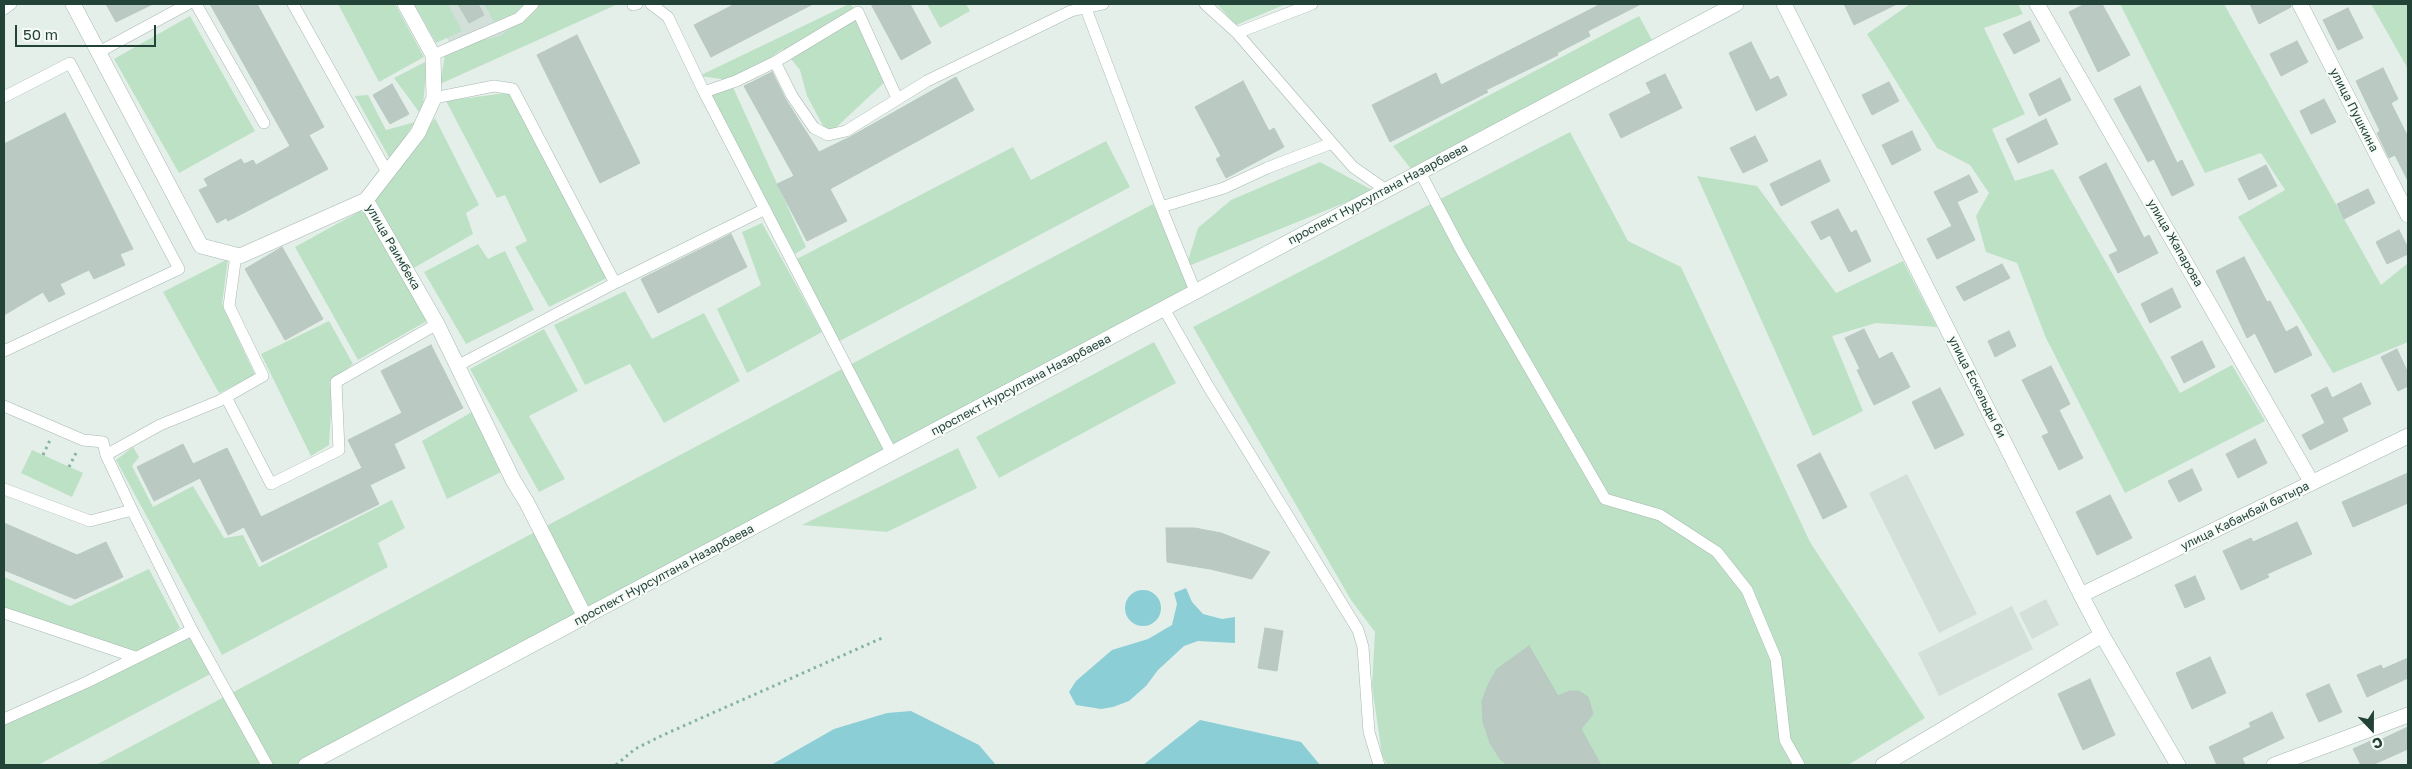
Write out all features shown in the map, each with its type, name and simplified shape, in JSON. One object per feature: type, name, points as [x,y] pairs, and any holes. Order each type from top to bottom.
[{"type":"street","points":[[73,4],[201,246],[236,255]]},
{"type":"street","points":[[366,200],[418,133],[434,98],[433,55],[405,4]]},
{"type":"street","name":"проспект Нурсултана Назарбаева","points":[[306,765],[1736,4]]},
{"type":"street","name":"улица Ескельды би","points":[[1784,4],[2081,595],[2102,635],[2178,765]]},
{"type":"street","name":"улица Жапарова","points":[[2037,4],[2312,483]]},
{"type":"street","name":"улица Пушкина","points":[[2300,4],[2408,215]]},
{"type":"street","name":"улица Раимбека","points":[[236,255],[240,256],[366,200],[437,324],[513,480],[528,502],[585,617]]},
{"type":"street","name":"улица Кабанбай батыра","points":[[2081,595],[2408,436]]},
{"type":"street","points":[[1883,765],[2102,635]]},
{"type":"street","points":[[2274,765],[2408,715]]},
{"type":"lane","points":[[4,9],[11,4]]},
{"type":"lane","points":[[99,52],[188,4]]},
{"type":"lane","points":[[196,4],[264,123]]},
{"type":"lane","points":[[292,4],[388,172]]},
{"type":"lane","points":[[433,55],[520,18],[533,4]]},
{"type":"lane","points":[[651,4],[668,17],[704,92],[892,454]]},
{"type":"lane","points":[[775,62],[792,96],[814,128],[828,135],[846,131],[897,98],[1084,6],[1103,4]]},
{"type":"lane","points":[[1205,4],[1237,33],[1353,167],[1386,190]]},
{"type":"lane","points":[[1237,33],[1312,4]]},
{"type":"lane","points":[[1084,6],[1161,207],[1196,291]]},
{"type":"lane","points":[[704,92],[736,81],[775,62],[858,12],[897,98]]},
{"type":"lane","points":[[4,97],[70,63],[179,269],[4,351]]},
{"type":"lane","points":[[434,98],[494,86],[513,89],[614,283]]},
{"type":"lane","points":[[1161,207],[1224,188],[1267,168],[1332,143]]},
{"type":"lane","points":[[1420,172],[1460,248],[1605,499],[1660,515],[1717,552],[1747,590],[1776,659],[1785,740],[1799,765]]},
{"type":"lane","points":[[458,366],[614,283],[765,209]]},
{"type":"lane","points":[[106,455],[160,425],[226,397],[263,376],[228,306],[236,255]]},
{"type":"lane","points":[[1164,309],[1208,386],[1358,630],[1363,648],[1369,732],[1379,765]]},
{"type":"lane","points":[[226,397],[271,484],[339,450],[336,382],[437,324]]},
{"type":"lane","points":[[4,406],[83,440],[103,442],[106,455],[132,510],[192,630],[267,765]]},
{"type":"lane","points":[[4,489],[90,521],[132,510]]},
{"type":"lane","points":[[4,613],[135,656]]},
{"type":"lane","points":[[4,719],[87,682],[135,656],[192,630]]},
{"type":"path","points":[[616,765],[635,749],[663,735],[882,638]]},
{"type":"shaded area","points":[[429,4],[571,4],[460,63]]},
{"type":"shaded area","points":[[1907,474],[1977,614],[1939,633],[1869,493]]},
{"type":"shaded area","points":[[2046,599],[2059,625],[2032,639],[2019,613]]},
{"type":"shaded area","points":[[2012,606],[2033,649],[1939,696],[1918,653]]},
{"type":"green space","points":[[338,4],[395,4],[424,57],[379,82]]},
{"type":"green space","points":[[414,4],[448,4],[462,31],[436,43]]},
{"type":"green space","points":[[484,4],[524,4],[515,13],[494,22]]},
{"type":"green space","points":[[540,4],[618,4],[440,84],[446,49],[500,36],[527,17]]},
{"type":"green space","points":[[851,4],[879,53],[888,79],[828,135],[807,96],[800,70],[783,49],[736,81],[699,76]]},
{"type":"green space","points":[[927,4],[966,4],[970,11],[940,28]]},
{"type":"green space","points":[[1217,4],[1286,4],[1236,25]]},
{"type":"green space","points":[[1910,4],[2018,4],[2023,14],[1984,28],[2025,114],[1992,129],[2015,181],[2053,169],[2180,393],[2232,365],[2265,421],[2125,493],[2046,338],[2017,263],[1986,252],[1976,216],[1989,193],[1970,165],[1937,148],[1867,34]]},
{"type":"green space","points":[[2120,4],[2224,4],[2381,285],[2408,263],[2408,342],[2333,373],[2238,217],[2285,190],[2261,153],[2205,173]]},
{"type":"green space","points":[[2371,4],[2408,4],[2408,69]]},
{"type":"green space","points":[[190,16],[255,131],[179,173],[114,59]]},
{"type":"green space","points":[[1639,16],[1652,40],[1411,169],[1393,146]]},
{"type":"green space","points":[[427,61],[422,116],[394,78]]},
{"type":"green space","points":[[731,83],[806,247],[795,254],[709,97]]},
{"type":"green space","points":[[513,92],[607,278],[549,307],[515,247],[527,241],[505,195],[497,198],[446,101]]},
{"type":"green space","points":[[368,95],[386,130],[415,122],[390,159],[355,96]]},
{"type":"green space","points":[[435,118],[479,205],[466,213],[473,234],[412,269],[374,202]]},
{"type":"green space","points":[[1570,132],[1628,241],[1681,267],[1810,542],[1925,718],[1848,765],[1387,765],[1382,755],[1372,686],[1375,632],[1351,600],[1193,327]]},
{"type":"green space","points":[[1106,141],[1130,187],[836,343],[793,261],[1013,147],[1031,180]]},
{"type":"green space","points":[[1320,162],[1374,191],[1186,267],[1198,228],[1231,200]]},
{"type":"green space","points":[[1697,176],[1757,186],[1836,293],[1903,261],[1937,327],[1876,323],[1832,336],[1863,411],[1813,436]]},
{"type":"green space","points":[[1153,204],[1195,291],[306,765],[96,765]]},
{"type":"green space","points":[[364,209],[427,321],[358,360],[295,247]]},
{"type":"green space","points":[[762,223],[822,332],[747,373],[717,309],[761,285],[742,232]]},
{"type":"green space","points":[[478,244],[488,259],[505,251],[534,310],[466,344],[424,272]]},
{"type":"green space","points":[[228,259],[222,304],[255,375],[219,393],[163,292]]},
{"type":"green space","points":[[625,291],[652,339],[704,313],[740,381],[664,423],[630,364],[585,385],[554,325]]},
{"type":"green space","points":[[329,321],[353,364],[333,379],[329,445],[311,456],[261,354]]},
{"type":"green space","points":[[544,329],[578,391],[529,416],[565,479],[539,492],[470,369]]},
{"type":"green space","points":[[1154,342],[1176,383],[999,478],[976,437]]},
{"type":"green space","points":[[477,409],[511,467],[447,499],[422,441]]},
{"type":"green space","points":[[133,447],[139,457],[132,466],[153,507],[193,486],[224,538],[243,535],[259,567],[392,500],[405,528],[378,543],[388,567],[222,655],[116,460]]},
{"type":"green space","points":[[958,448],[977,488],[887,532],[802,525]]},
{"type":"green space","points":[[32,450],[83,473],[72,497],[21,473]]},
{"type":"green space","points":[[149,569],[180,628],[135,657],[4,608],[4,577],[70,606]]},
{"type":"green space","points":[[192,630],[216,671],[38,765],[4,765],[4,719]]},
{"type":"water","points":[[1186,588],[1192,602],[1203,614],[1222,619],[1235,617],[1235,643],[1198,641],[1184,646],[1129,701],[1101,709],[1076,705],[1069,692],[1076,681],[1112,650],[1148,639],[1172,625],[1177,604],[1174,593]]},
{"type":"water","points":[[1143,590],[1156,595],[1161,608],[1156,621],[1143,626],[1130,621],[1125,608],[1130,595]]},
{"type":"water","points":[[911,711],[979,745],[996,765],[771,765],[834,729],[887,713]]},
{"type":"water","points":[[1200,720],[1301,742],[1320,765],[1143,765]]},
{"type":"building","points":[[106,4],[153,4],[116,22]]},
{"type":"building","points":[[210,4],[257,4],[324,127],[309,135],[328,169],[228,221],[226,218],[217,223],[199,190],[208,186],[204,179],[241,159],[244,164],[253,160],[256,165],[290,146]]},
{"type":"building","points":[[458,4],[478,4],[484,15],[469,23]]},
{"type":"building","points":[[735,4],[813,4],[711,57],[694,25]]},
{"type":"building","points":[[871,4],[910,4],[931,43],[901,60]]},
{"type":"building","points":[[1601,4],[1641,4],[1588,31],[1590,36],[1557,53],[1558,55],[1486,90],[1488,92],[1390,142],[1372,105],[1436,73],[1441,85]]},
{"type":"building","points":[[1844,4],[1897,4],[1854,25]]},
{"type":"building","points":[[2085,4],[2102,4],[2130,55],[2098,72],[2069,12]]},
{"type":"building","points":[[2250,4],[2291,4],[2291,7],[2259,24]]},
{"type":"building","points":[[2348,8],[2363,38],[2338,50],[2323,20]]},
{"type":"building","points":[[2030,21],[2040,41],[2014,54],[2003,34]]},
{"type":"building","points":[[577,35],[640,163],[600,183],[537,55]]},
{"type":"building","points":[[2297,41],[2308,62],[2281,76],[2270,54]]},
{"type":"building","points":[[1751,42],[1770,80],[1778,76],[1787,95],[1756,111],[1729,53]]},
{"type":"building","points":[[2383,68],[2398,99],[2391,103],[2408,137],[2408,181],[2395,155],[2389,158],[2377,133],[2380,131],[2356,81]]},
{"type":"building","points":[[772,72],[786,100],[819,152],[850,137],[956,77],[974,110],[830,189],[847,221],[807,241],[777,184],[794,176],[744,86]]},
{"type":"building","points":[[1665,74],[1682,108],[1621,138],[1609,114],[1651,93],[1646,83]]},
{"type":"building","points":[[2060,78],[2071,100],[2039,116],[2029,94]]},
{"type":"building","points":[[1243,81],[1269,131],[1274,128],[1284,147],[1226,178],[1216,159],[1221,156],[1195,107]]},
{"type":"building","points":[[1889,82],[1899,101],[1872,115],[1862,95]]},
{"type":"building","points":[[392,84],[409,114],[390,124],[373,95]]},
{"type":"building","points":[[2140,86],[2177,163],[2182,160],[2194,185],[2172,196],[2154,159],[2148,162],[2114,99]]},
{"type":"building","points":[[2324,99],[2336,122],[2311,134],[2300,111]]},
{"type":"building","points":[[65,113],[133,249],[120,254],[125,265],[94,279],[89,270],[60,284],[65,294],[49,302],[43,292],[4,315],[4,144]]},
{"type":"building","points":[[2046,119],[2058,144],[2018,163],[2006,139]]},
{"type":"building","points":[[1912,131],[1921,150],[1892,165],[1882,145]]},
{"type":"building","points":[[1755,136],[1768,161],[1743,173],[1730,148]]},
{"type":"building","points":[[1820,160],[1830,181],[1781,206],[1770,184]]},
{"type":"building","points":[[2106,163],[2144,238],[2149,235],[2158,253],[2118,273],[2109,255],[2118,251],[2079,177]]},
{"type":"building","points":[[2266,165],[2277,186],[2249,200],[2238,179]]},
{"type":"building","points":[[1969,175],[1978,192],[1957,202],[1975,240],[1937,259],[1927,239],[1952,226],[1934,192]]},
{"type":"building","points":[[2368,189],[2375,203],[2344,219],[2337,204]]},
{"type":"building","points":[[1838,209],[1851,233],[1856,230],[1871,261],[1849,272],[1830,235],[1821,240],[1811,222]]},
{"type":"building","points":[[2399,230],[2408,248],[2408,254],[2387,264],[2376,242]]},
{"type":"building","points":[[731,234],[747,267],[658,313],[641,279]]},
{"type":"building","points":[[282,247],[323,319],[285,340],[245,269]]},
{"type":"building","points":[[2244,257],[2267,302],[2270,301],[2286,332],[2297,326],[2312,355],[2275,373],[2255,333],[2247,338],[2216,271]]},
{"type":"building","points":[[2002,264],[2010,278],[1964,301],[1956,287]]},
{"type":"building","points":[[2172,288],[2181,307],[2150,323],[2141,304]]},
{"type":"building","points":[[1864,329],[1879,359],[1892,352],[1910,387],[1874,405],[1857,370],[1860,369],[1845,338]]},
{"type":"building","points":[[2009,331],[2016,346],[1995,357],[1988,341]]},
{"type":"building","points":[[2202,341],[2215,367],[2184,383],[2171,357]]},
{"type":"building","points":[[431,345],[463,408],[394,444],[405,468],[370,485],[379,504],[262,562],[244,527],[228,535],[200,478],[154,501],[137,467],[183,444],[193,464],[227,448],[261,517],[362,468],[348,440],[402,413],[381,371]]},
{"type":"building","points":[[2397,349],[2408,373],[2408,386],[2398,391],[2381,357]]},
{"type":"building","points":[[2051,366],[2070,404],[2059,410],[2083,458],[2059,470],[2042,436],[2049,433],[2022,380]]},
{"type":"building","points":[[2361,383],[2371,404],[2342,418],[2348,431],[2310,450],[2302,435],[2325,423],[2311,395],[2327,387],[2332,398]]},
{"type":"building","points":[[1940,388],[1964,435],[1935,449],[1912,402]]},
{"type":"building","points":[[2255,439],[2267,463],[2238,478],[2226,454]]},
{"type":"building","points":[[1820,453],[1847,507],[1823,519],[1797,465]]},
{"type":"building","points":[[2192,469],[2202,490],[2179,502],[2168,481]]},
{"type":"building","points":[[2408,473],[2408,503],[2353,527],[2342,502]]},
{"type":"building","points":[[2110,495],[2132,538],[2097,555],[2076,512]]},
{"type":"building","points":[[2297,522],[2312,554],[2267,574],[2269,577],[2241,590],[2223,551],[2251,538],[2253,542]]},
{"type":"building","points":[[4,523],[77,555],[106,542],[123,577],[75,599],[4,570]]},
{"type":"building","points":[[1166,528],[1195,528],[1221,533],[1270,552],[1252,579],[1210,569],[1167,562]]},
{"type":"building","points":[[2195,576],[2205,599],[2185,608],[2175,585]]},
{"type":"building","points":[[1265,628],[1283,631],[1277,671],[1258,668]]},
{"type":"building","points":[[1529,646],[1558,696],[1570,691],[1579,691],[1588,697],[1593,714],[1581,729],[1601,765],[1507,765],[1500,759],[1490,743],[1483,722],[1482,701],[1489,683],[1497,669]]},
{"type":"building","points":[[2210,657],[2226,693],[2192,709],[2176,673]]},
{"type":"building","points":[[2408,658],[2408,678],[2367,697],[2357,675],[2381,665],[2383,669]]},
{"type":"building","points":[[2090,679],[2115,735],[2083,750],[2058,694]]},
{"type":"building","points":[[2329,684],[2342,712],[2319,722],[2306,694]]},
{"type":"building","points":[[2272,712],[2284,738],[2242,758],[2245,765],[2217,765],[2209,747],[2251,727],[2249,723]]},
{"type":"building","points":[[2408,727],[2408,749],[2372,765],[2361,765],[2353,749],[2377,738],[2378,741]]}]
